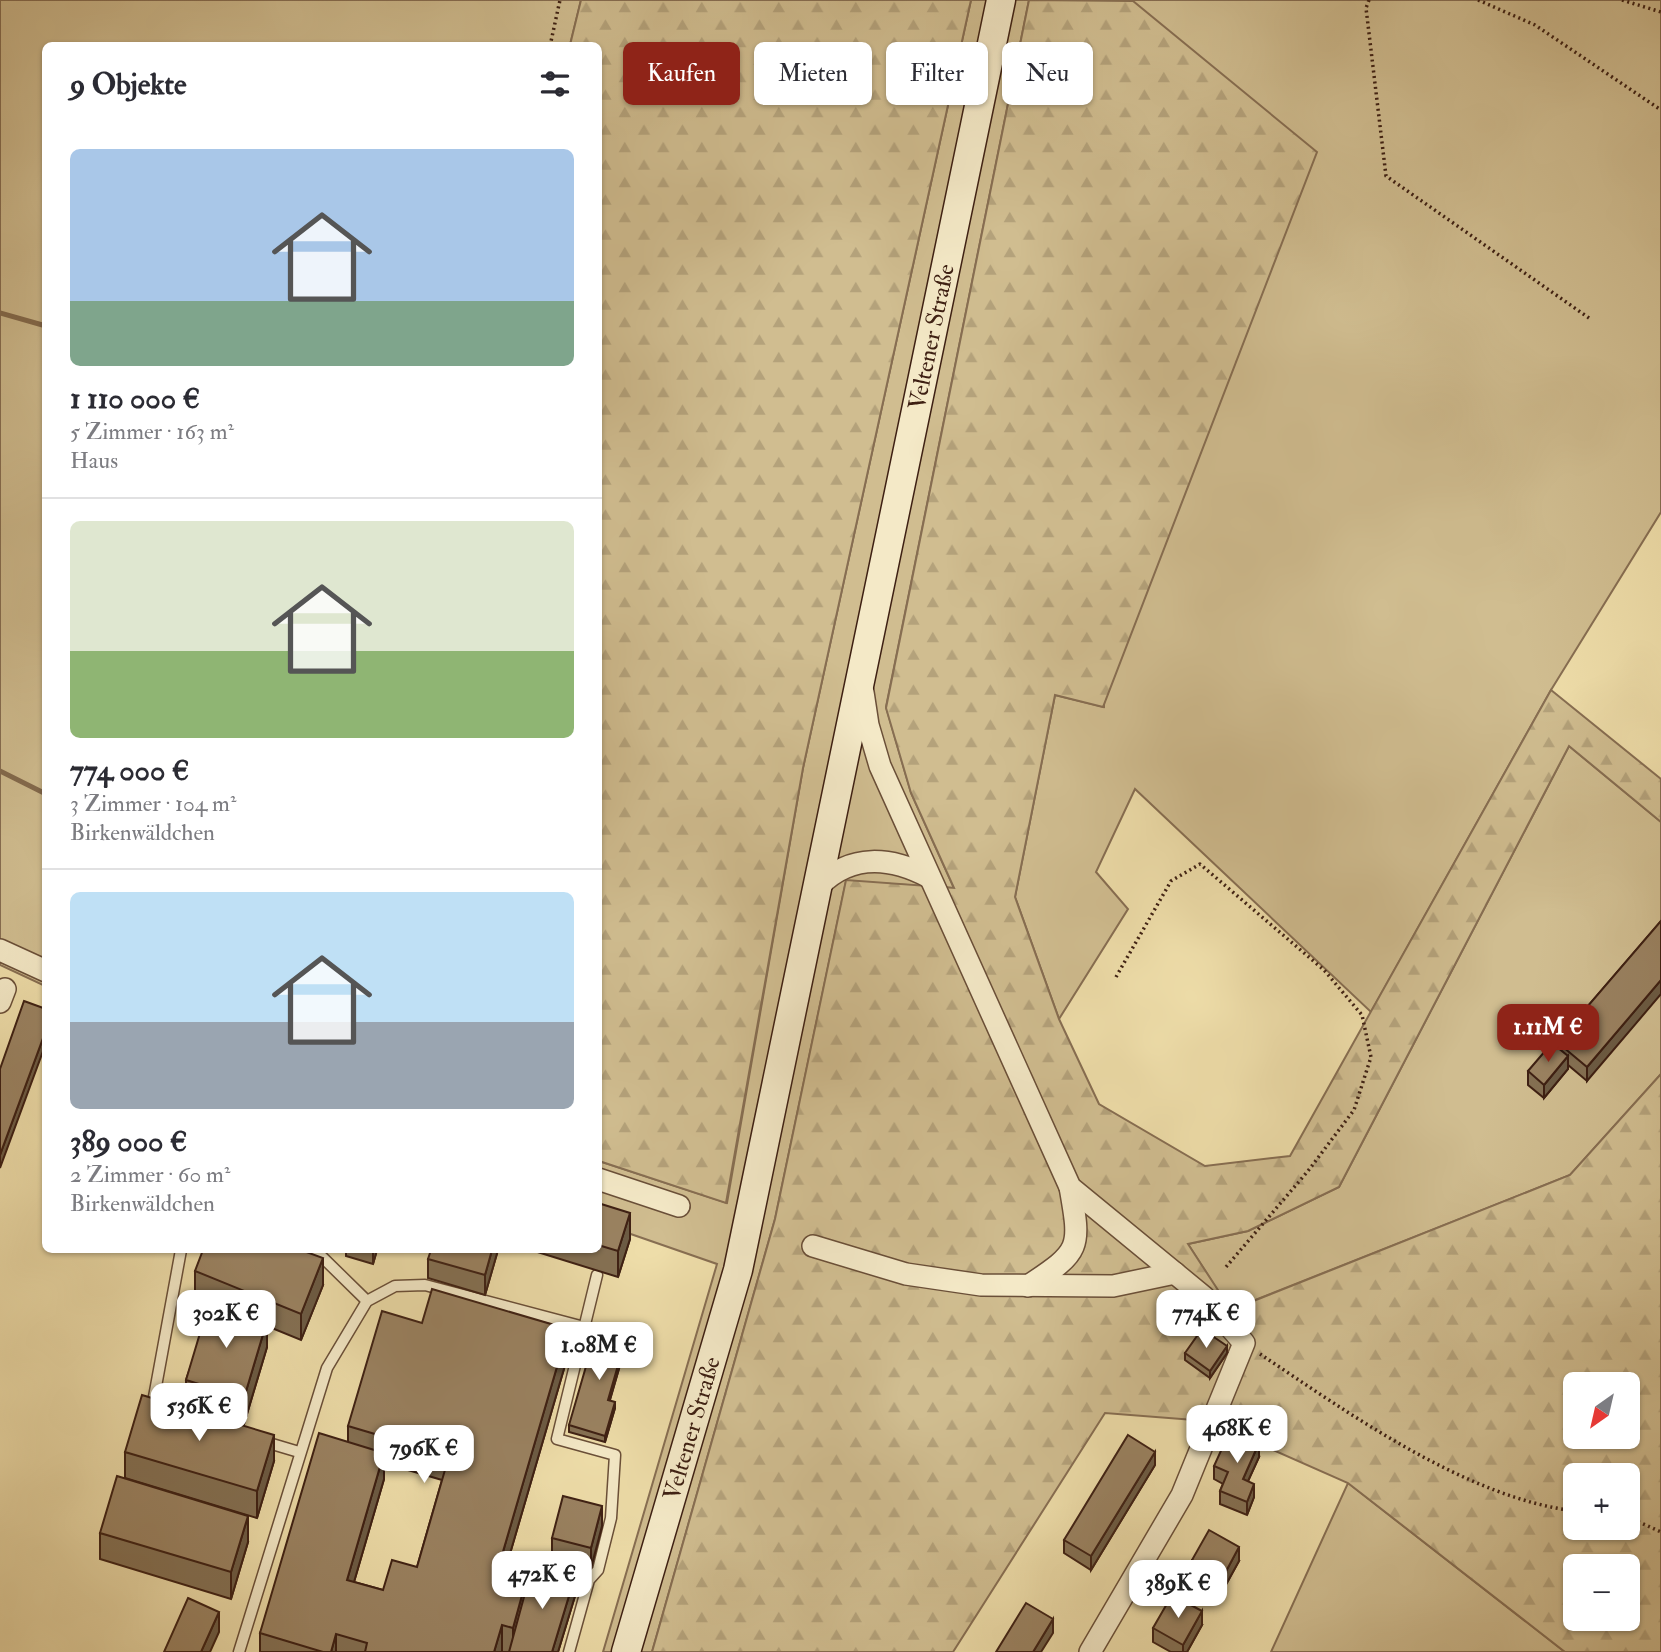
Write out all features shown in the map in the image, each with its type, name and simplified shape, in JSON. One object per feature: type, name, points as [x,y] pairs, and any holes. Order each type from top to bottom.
[{"type":"main road","name":"Veltener Straße","points":[[626,1652],[738,1270],[1001,0]]},
{"type":"street","points":[[862,672],[866,715],[880,766],[1070,1187],[1079,1233],[1066,1261],[1028,1286]]},
{"type":"street","points":[[819,886],[839,868],[875,862],[905,864],[929,877]]},
{"type":"street","points":[[0,950],[42,969]]},
{"type":"street","points":[[602,1181],[679,1206]]},
{"type":"street","points":[[1070,1187],[1205,1297],[1244,1343],[1182,1495],[1090,1652]]},
{"type":"street","points":[[813,1246],[906,1274],[981,1285],[1113,1286],[1175,1273]]},
{"type":"lane","points":[[166,1412],[152,1408],[180,1253]]},
{"type":"lane","points":[[317,1253],[367,1301]]},
{"type":"lane","points":[[569,1652],[589,1580],[598,1570],[611,1518],[615,1455],[557,1439],[597,1275]]},
{"type":"lane","points":[[239,1652],[327,1368],[367,1301],[395,1286],[425,1285],[584,1327]]},
{"type":"lane","points":[[246,1436],[299,1452]]},
{"type":"path","points":[[551,42],[560,0]]},
{"type":"path","points":[[1370,0],[1366,8],[1386,176],[1589,318]]},
{"type":"path","points":[[1478,0],[1535,26],[1661,110]]},
{"type":"path","points":[[1622,0],[1661,12]]},
{"type":"path","points":[[1116,977],[1171,881],[1200,864],[1324,970],[1362,1015],[1371,1057],[1354,1110],[1308,1171],[1226,1267]]},
{"type":"path","points":[[1244,1343],[1353,1416],[1465,1477],[1542,1507],[1563,1510]]},
{"type":"path","points":[[1640,1522],[1661,1532]]},
{"type":"green space","points":[[0,0],[581,0],[571,42],[42,42],[42,985],[0,965]]},
{"type":"green space","points":[[581,0],[971,0],[962,42],[886,42],[886,105],[948,105],[803,768],[726,1203],[602,1162],[602,42],[571,42]]},
{"type":"green space","points":[[971,0],[1029,0],[1021,42],[1002,42],[1002,105],[1008,105],[886,707],[911,793],[954,888],[846,881],[775,1219],[652,1652],[603,1652],[717,1264],[602,1224],[602,1162],[727,1203],[803,768],[948,105],[988,105],[988,42],[962,42]]},
{"type":"green space","points":[[1029,0],[1133,1],[1317,152],[1103,707],[1055,695],[1015,897],[1059,1019],[1099,1104],[1205,1166],[1290,1156],[1551,690],[1661,779],[1661,822],[1569,746],[1339,1187],[1248,1231],[1188,1244],[1231,1310],[1570,1175],[1661,1074],[1661,1652],[1565,1652],[1348,1483],[1207,1421],[1105,1413],[953,1652],[652,1652],[775,1219],[846,880],[954,888],[911,793],[886,708],[1008,105],[1093,105],[1093,42],[1021,42]]},
{"type":"green space","points":[[1109,0],[1661,0],[1661,512],[1551,690],[1371,1012],[1135,789],[1096,872],[1128,909],[1059,1019],[1015,897],[1055,695],[1104,707],[1113,1]]},
{"type":"green space","points":[[1569,746],[1661,822],[1661,1074],[1570,1175],[1230,1310],[1188,1244],[1248,1231],[1339,1187]]},
{"type":"green space","points":[[1348,1483],[1565,1652],[1271,1652]]},
{"type":"building","points":[[1661,921],[1661,980],[1587,1067],[1557,1042]]},
{"type":"building","points":[[24,1001],[42,1008],[42,1041],[0,1155],[0,1069]]},
{"type":"building","points":[[1552,1043],[1568,1056],[1544,1085],[1528,1071]]},
{"type":"building","points":[[602,1204],[630,1213],[618,1251],[602,1246]]},
{"type":"building","points":[[202,1253],[309,1253],[323,1258],[301,1314],[195,1271]]},
{"type":"building","points":[[430,1253],[491,1253],[485,1275],[428,1259]]},
{"type":"building","points":[[432,1289],[568,1329],[495,1579],[524,1588],[513,1628],[502,1625],[494,1652],[365,1652],[367,1643],[336,1634],[331,1652],[323,1652],[260,1633],[319,1433],[384,1453],[347,1580],[383,1590],[392,1560],[417,1567],[449,1456],[348,1426],[382,1311],[422,1323]]},
{"type":"building","points":[[209,1303],[267,1321],[244,1398],[186,1380]]},
{"type":"building","points":[[598,1325],[627,1334],[608,1400],[615,1402],[605,1436],[569,1425]]},
{"type":"building","points":[[1202,1329],[1227,1346],[1210,1371],[1185,1353]]},
{"type":"building","points":[[142,1395],[274,1435],[257,1491],[125,1452]]},
{"type":"building","points":[[1230,1431],[1259,1443],[1243,1479],[1254,1484],[1247,1502],[1220,1491],[1228,1472],[1214,1466]]},
{"type":"building","points":[[1128,1435],[1155,1452],[1091,1556],[1064,1540]]},
{"type":"building","points":[[117,1476],[248,1516],[231,1572],[100,1533]]},
{"type":"building","points":[[563,1496],[602,1506],[591,1548],[552,1538]]},
{"type":"building","points":[[1209,1530],[1239,1547],[1223,1577],[1192,1560]]},
{"type":"building","points":[[533,1564],[575,1576],[552,1652],[509,1652]]},
{"type":"building","points":[[1172,1595],[1202,1611],[1183,1645],[1153,1628]]},
{"type":"building","points":[[188,1598],[219,1612],[201,1652],[164,1652]]},
{"type":"building","points":[[1026,1603],[1053,1619],[1033,1652],[996,1652]]},
{"type":"waterway","points":[[0,313],[42,325]]},
{"type":"waterway","points":[[0,771],[42,792]]}]
